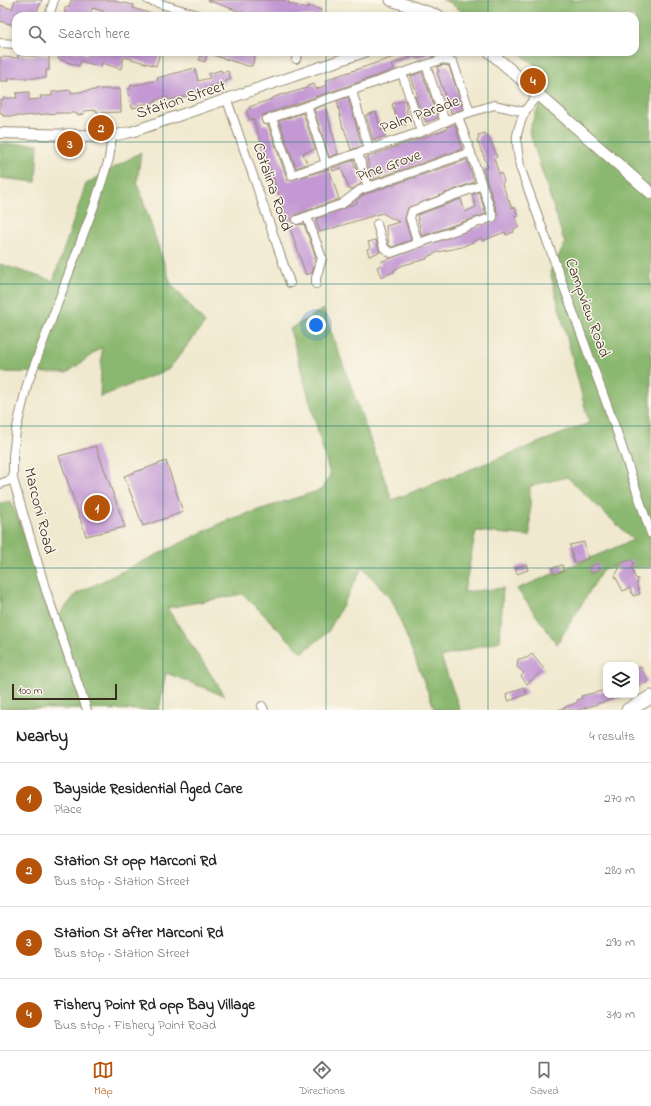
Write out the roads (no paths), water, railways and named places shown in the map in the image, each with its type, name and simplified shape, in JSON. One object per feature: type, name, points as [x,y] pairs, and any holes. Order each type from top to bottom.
[{"type":"main road","points":[[391,0],[425,12]]},
{"type":"main road","points":[[495,56],[651,193]]},
{"type":"main road","points":[[628,710],[651,697]]},
{"type":"street","points":[[51,12],[54,0]]},
{"type":"street","points":[[148,0],[188,12]]},
{"type":"street","points":[[0,43],[12,44]]},
{"type":"street","name":"Station Street","points":[[0,133],[112,136],[131,132],[353,56]]},
{"type":"street","points":[[326,164],[307,106],[443,60],[453,62],[470,112]]},
{"type":"street","points":[[426,65],[445,122]]},
{"type":"street","points":[[402,73],[421,132]]},
{"type":"street","points":[[352,91],[369,148]]},
{"type":"street","name":"Campview Road","points":[[540,95],[534,99],[525,112],[517,136],[520,167],[617,432],[651,534]]},
{"type":"street","name":"Catalina Road","points":[[227,100],[290,283]]},
{"type":"street","name":"Palm Parade","points":[[307,106],[269,120],[292,175],[369,148],[421,132],[458,116],[494,105],[525,112]]},
{"type":"street","points":[[377,224],[382,245],[387,252],[391,253],[493,217],[458,116]]},
{"type":"street","name":"Marconi Road","points":[[87,710],[46,591],[13,478],[13,455],[16,431],[27,385],[94,206],[109,159],[112,136]]},
{"type":"street","name":"Pine Grove","points":[[297,220],[342,204],[352,195],[368,187],[471,152]]},
{"type":"street","points":[[358,153],[368,187]]},
{"type":"street","points":[[418,243],[410,218],[412,211],[482,185]]},
{"type":"street","points":[[307,217],[322,258],[316,278],[316,284]]},
{"type":"street","points":[[0,483],[13,478]]},
{"type":"place","name":"Fishery Point Rd opp Bay Village","points":[[533,81]]},
{"type":"place","name":"Station St opp Marconi Rd","points":[[101,128]]},
{"type":"place","name":"Station St after Marconi Rd","points":[[70,144]]},
{"type":"place","name":"Bayside Residential Aged Care","points":[[97,508]]}]
